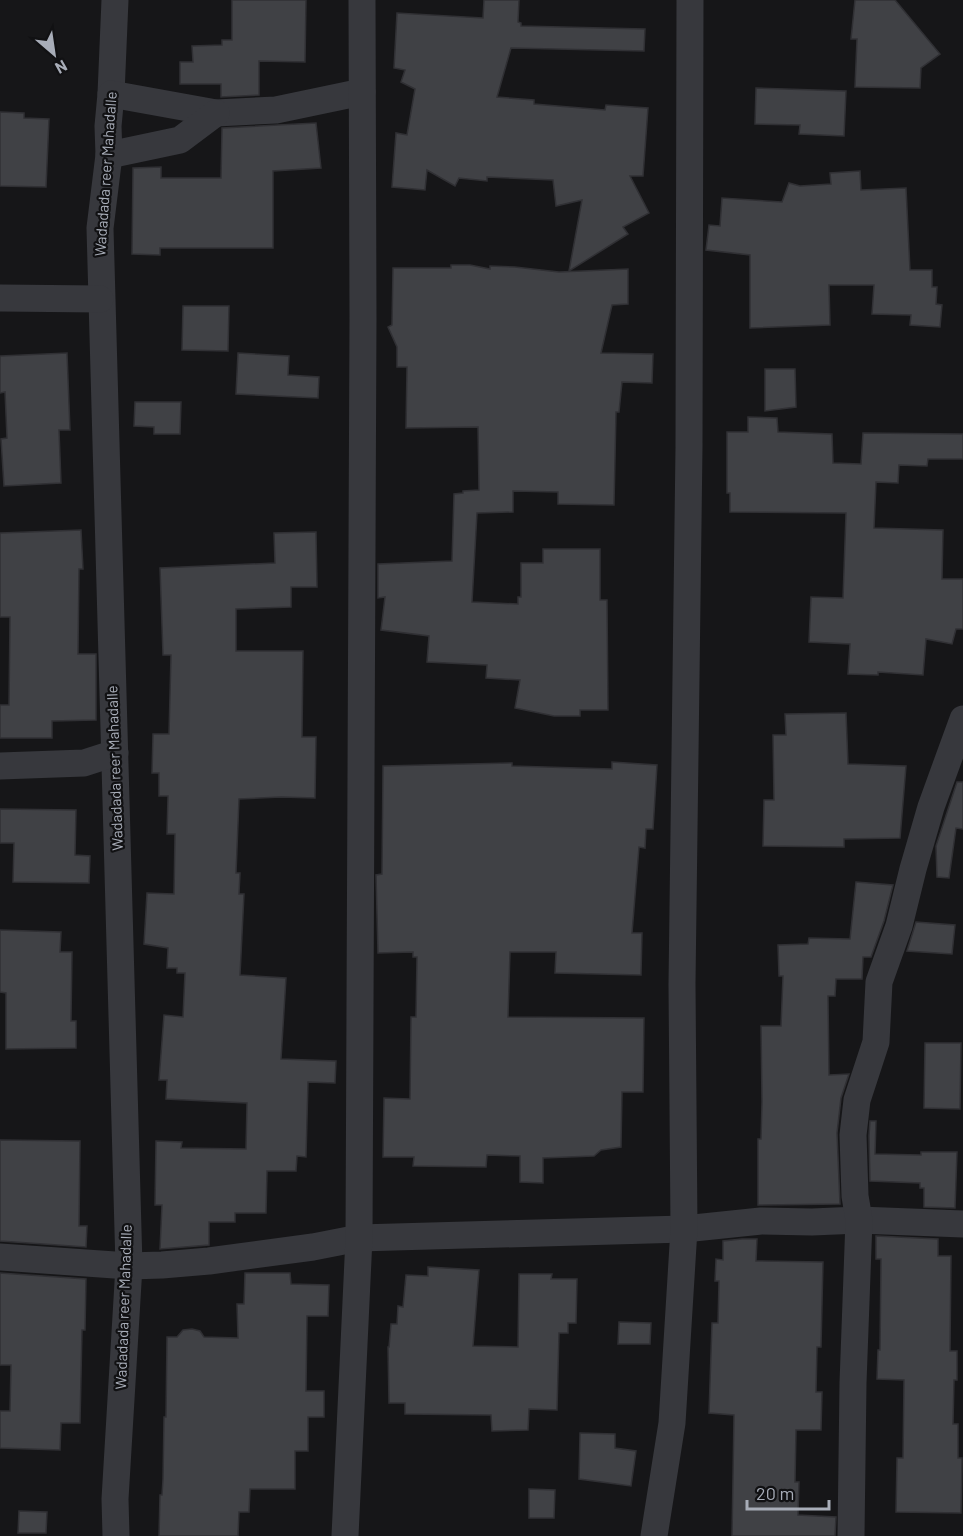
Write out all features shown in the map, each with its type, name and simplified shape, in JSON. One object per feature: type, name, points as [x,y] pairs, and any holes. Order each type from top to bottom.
[{"type":"street","name":"Wadadada reer Mahadalle","points":[[115,0],[108,126],[109,155],[100,228],[100,299],[129,1266],[115,1499],[116,1536]]},
{"type":"street","points":[[345,1536],[359,1238],[362,0]]},
{"type":"street","points":[[654,1536],[672,1423],[684,1229],[682,984],[689,447],[690,0]]},
{"type":"street","points":[[111,94],[216,112],[276,110],[362,92]]},
{"type":"street","points":[[109,155],[180,140],[216,112]]},
{"type":"street","points":[[0,298],[100,299]]},
{"type":"street","points":[[851,1536],[853,1383],[859,1220],[855,1196],[853,1135],[857,1100],[876,1042],[879,982],[899,926],[912,869],[931,807],[963,719]]},
{"type":"street","points":[[0,766],[84,762],[115,753]]},
{"type":"street","points":[[0,1257],[129,1266],[208,1261],[313,1247],[359,1238],[684,1229],[761,1221],[859,1220],[963,1224]]},
{"type":"building","points":[[232,0],[306,0],[305,62],[259,61],[259,95],[221,97],[221,84],[180,84],[180,62],[193,62],[192,46],[222,45],[222,40],[232,40]]},
{"type":"building","points":[[484,0],[519,0],[518,22],[521,26],[645,29],[644,51],[511,48],[497,97],[534,100],[534,104],[605,110],[606,105],[648,108],[643,176],[630,176],[649,213],[623,227],[628,234],[569,271],[582,200],[556,206],[553,180],[487,177],[487,181],[459,178],[455,186],[427,170],[425,190],[392,187],[396,133],[407,135],[415,89],[401,82],[405,70],[394,68],[397,13],[483,18]]},
{"type":"building","points":[[855,0],[895,0],[940,54],[921,68],[920,88],[855,87],[857,39],[851,39]]},
{"type":"building","points":[[756,88],[846,91],[844,136],[799,134],[800,125],[755,124]]},
{"type":"building","points":[[0,112],[24,113],[24,118],[49,119],[46,187],[0,186]]},
{"type":"building","points":[[316,123],[321,168],[273,171],[273,248],[160,248],[160,255],[132,254],[133,168],[161,167],[161,178],[221,178],[222,128]]},
{"type":"building","points":[[860,171],[861,190],[906,188],[910,270],[932,270],[932,287],[937,287],[936,304],[942,305],[940,327],[910,325],[911,315],[872,314],[874,285],[829,285],[830,325],[750,328],[750,255],[706,250],[709,225],[720,226],[722,198],[782,202],[789,183],[800,186],[831,184],[830,173]]},
{"type":"building","points":[[451,265],[470,265],[490,269],[490,266],[515,267],[559,272],[628,269],[628,304],[612,305],[601,353],[653,354],[652,383],[622,382],[619,412],[616,412],[614,505],[558,504],[558,492],[513,491],[513,512],[477,513],[472,602],[518,604],[518,597],[521,597],[521,563],[543,563],[543,549],[600,549],[600,600],[607,600],[608,710],[580,710],[580,716],[554,716],[515,708],[520,680],[486,678],[487,665],[427,662],[429,636],[381,630],[385,597],[378,598],[378,564],[452,561],[454,494],[479,490],[478,427],[406,428],[407,367],[397,367],[397,347],[388,327],[392,325],[393,268],[451,268]]},
{"type":"building","points":[[183,306],[229,306],[228,351],[182,350]]},
{"type":"building","points":[[67,353],[70,430],[59,430],[61,483],[4,486],[1,439],[7,438],[5,392],[0,393],[0,356]]},
{"type":"building","points":[[238,353],[289,356],[288,375],[319,377],[318,398],[236,394]]},
{"type":"building","points":[[765,369],[795,369],[796,407],[765,411]]},
{"type":"building","points":[[135,402],[181,402],[180,434],[154,434],[154,427],[134,426]]},
{"type":"building","points":[[748,417],[777,418],[778,432],[832,434],[833,463],[861,464],[863,433],[963,434],[963,459],[928,459],[927,466],[899,465],[898,483],[876,482],[874,528],[943,530],[942,579],[963,579],[963,629],[956,629],[952,644],[926,639],[923,675],[878,672],[878,675],[848,674],[850,644],[809,642],[811,597],[843,598],[846,513],[730,512],[730,493],[727,493],[727,432],[748,432]]},
{"type":"building","points":[[81,530],[83,569],[79,569],[78,654],[96,654],[96,720],[52,721],[52,738],[0,738],[0,705],[9,705],[10,617],[0,617],[0,533]]},
{"type":"building","points":[[316,532],[317,587],[291,587],[291,607],[236,609],[236,651],[303,651],[302,737],[316,737],[315,798],[239,799],[236,873],[240,873],[239,894],[244,894],[240,975],[286,978],[281,1059],[336,1061],[335,1083],[308,1082],[306,1157],[297,1156],[296,1171],[267,1171],[266,1213],[235,1213],[235,1222],[209,1222],[209,1245],[160,1249],[162,1205],[155,1205],[156,1141],[182,1142],[181,1148],[246,1149],[247,1103],[166,1099],[167,1080],[159,1080],[164,1015],[183,1017],[185,973],[177,973],[177,968],[167,968],[168,948],[144,944],[147,893],[174,894],[175,834],[167,834],[168,796],[159,796],[159,773],[152,773],[153,734],[169,734],[171,655],[163,655],[160,568],[275,563],[274,533]]},
{"type":"building","points":[[846,713],[848,764],[906,766],[900,838],[844,839],[844,847],[763,846],[764,800],[774,800],[773,735],[786,735],[785,714]]},
{"type":"building","points":[[612,762],[657,765],[653,829],[646,829],[645,848],[639,847],[632,933],[642,933],[641,975],[555,973],[556,952],[510,952],[508,1017],[644,1018],[643,1092],[622,1092],[621,1147],[601,1150],[594,1156],[543,1158],[543,1183],[520,1182],[520,1156],[487,1155],[486,1167],[413,1166],[414,1157],[383,1157],[384,1098],[410,1099],[411,1017],[416,1017],[417,957],[413,957],[413,952],[378,953],[376,875],[382,874],[383,766],[512,763],[512,766],[612,769]]},
{"type":"building","points":[[957,782],[963,782],[963,829],[956,828],[949,878],[937,877],[936,846]]},
{"type":"building","points":[[0,809],[76,810],[75,855],[90,856],[89,883],[13,882],[14,843],[0,843]]},
{"type":"building","points":[[856,882],[893,885],[884,921],[871,957],[863,957],[862,979],[836,979],[835,996],[828,996],[829,1075],[849,1074],[841,1098],[837,1133],[840,1204],[758,1205],[758,1139],[761,1139],[762,1102],[761,1026],[781,1026],[783,976],[779,976],[778,945],[808,944],[809,938],[850,939]]},
{"type":"building","points":[[916,922],[955,925],[952,954],[907,951]]},
{"type":"building","points":[[0,930],[61,932],[60,952],[72,952],[71,1021],[76,1021],[76,1048],[6,1049],[6,993],[0,992]]},
{"type":"building","points":[[925,1043],[961,1043],[960,1109],[924,1108]]},
{"type":"building","points":[[870,1121],[876,1121],[875,1154],[921,1155],[921,1152],[957,1152],[955,1208],[924,1207],[924,1188],[920,1188],[920,1183],[870,1181]]},
{"type":"building","points":[[0,1140],[80,1141],[79,1226],[87,1226],[86,1247],[0,1241]]},
{"type":"building","points":[[876,1236],[938,1239],[938,1256],[951,1256],[950,1351],[957,1351],[953,1424],[958,1424],[958,1458],[962,1458],[961,1513],[896,1512],[897,1458],[903,1458],[904,1380],[877,1379],[878,1350],[880,1350],[881,1259],[876,1259]]},
{"type":"building","points":[[757,1239],[756,1261],[823,1262],[821,1347],[817,1347],[816,1392],[822,1392],[821,1430],[796,1430],[795,1482],[799,1482],[798,1515],[836,1517],[835,1536],[732,1536],[734,1415],[709,1413],[712,1323],[718,1323],[719,1281],[715,1281],[716,1259],[723,1260],[723,1241]]},
{"type":"building","points":[[428,1267],[479,1270],[473,1346],[518,1347],[519,1274],[552,1274],[551,1279],[577,1279],[576,1323],[568,1323],[568,1333],[559,1333],[557,1410],[529,1409],[528,1430],[492,1431],[491,1415],[405,1414],[405,1403],[389,1403],[388,1347],[391,1324],[397,1324],[398,1306],[403,1307],[406,1275],[428,1276]]},
{"type":"building","points":[[0,1273],[86,1279],[85,1330],[82,1330],[80,1423],[61,1423],[60,1450],[0,1448],[0,1411],[10,1411],[11,1365],[0,1365]]},
{"type":"building","points":[[245,1273],[290,1273],[291,1284],[329,1285],[328,1316],[307,1316],[306,1391],[324,1391],[324,1417],[308,1417],[308,1451],[295,1451],[295,1489],[250,1489],[249,1512],[239,1512],[238,1536],[159,1536],[164,1417],[166,1417],[167,1337],[177,1337],[183,1330],[192,1329],[200,1331],[204,1337],[238,1338],[237,1304],[244,1304]]},
{"type":"building","points":[[619,1322],[651,1323],[650,1344],[618,1344]]},
{"type":"building","points":[[580,1433],[615,1434],[615,1448],[636,1451],[631,1486],[579,1479]]},
{"type":"building","points":[[529,1489],[555,1490],[554,1518],[529,1518]]},
{"type":"building","points":[[19,1511],[47,1512],[46,1533],[18,1533]]}]
